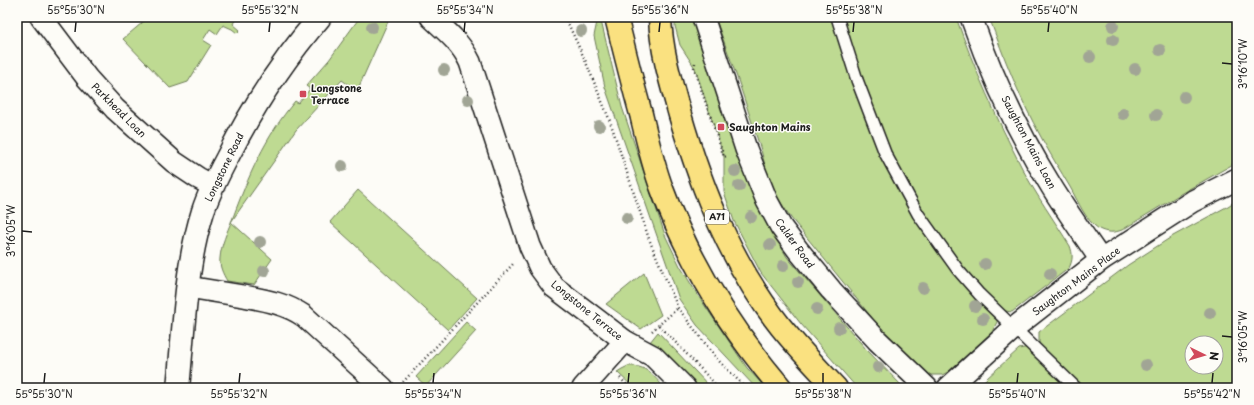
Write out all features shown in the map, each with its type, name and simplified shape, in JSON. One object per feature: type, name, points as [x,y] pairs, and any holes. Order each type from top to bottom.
[{"type":"main road","points":[[616,17],[650,151],[673,218],[696,264],[728,319],[781,388]]},
{"type":"main road","name":"A71","points":[[660,17],[664,55],[690,150],[714,210],[734,253],[756,292],[780,326],[806,357],[836,388]]},
{"type":"street","name":"Parkhead Loan","points":[[42,17],[87,78],[129,123],[174,162],[213,186]]},
{"type":"street","name":"Longstone Road","points":[[178,388],[188,287],[198,229],[203,210],[213,186],[251,113],[286,61],[320,17]]},
{"type":"street","name":"Longstone Terrace","points":[[431,17],[459,44],[470,62],[530,246],[540,268],[554,287],[630,344],[653,356],[685,388]]},
{"type":"street","name":"Calder Road","points":[[703,17],[746,149],[767,201],[782,227],[798,250],[831,290],[877,340],[927,388]]},
{"type":"street","name":"Saughton Mains Loan","points":[[971,17],[1001,92],[1036,160],[1054,190],[1101,260]]},
{"type":"street","name":"Saughton Mains Place","points":[[948,388],[1014,328],[1101,260],[1193,201],[1237,179]]},
{"type":"street","points":[[188,287],[263,299],[290,307],[304,316],[383,388]]},
{"type":"street","points":[[584,388],[630,344]]},
{"type":"lane","points":[[837,17],[857,80],[885,153],[918,214],[958,270],[979,294],[1076,388]]},
{"type":"path","points":[[403,382],[530,246]]},
{"type":"path","points":[[630,344],[659,325],[678,308]]},
{"type":"path","points":[[659,325],[719,388]]},
{"type":"green space","points":[[149,17],[231,17],[235,20],[233,24],[240,30],[237,33],[223,25],[217,34],[210,29],[203,40],[211,45],[188,82],[170,88],[123,39]]},
{"type":"green space","points":[[360,17],[390,17],[357,91],[342,80],[296,130],[231,221],[244,188],[266,143],[295,101],[298,103],[310,89],[306,86],[329,60]]},
{"type":"green space","points":[[598,17],[600,17],[622,107],[665,235],[680,266],[697,294],[747,368],[766,388],[756,388],[697,325],[679,299],[605,87],[594,36]]},
{"type":"green space","points":[[675,17],[691,17],[757,205],[787,257],[866,349],[904,388],[857,388],[801,324],[761,273],[734,221],[724,192],[724,157],[695,68],[680,45],[675,26]]},
{"type":"green space","points":[[715,17],[956,17],[978,75],[1013,150],[1033,188],[1070,246],[1072,257],[1069,268],[1012,312],[999,310],[997,322],[992,332],[948,372],[942,375],[930,375],[924,373],[905,355],[873,319],[791,218],[778,198],[767,173],[738,80]]},
{"type":"green space","points":[[989,17],[1237,17],[1237,162],[1182,193],[1122,230],[1110,232],[1099,229],[1090,221],[1082,210],[1033,123],[1000,48]]},
{"type":"green space","points":[[358,190],[477,298],[448,330],[330,222]]},
{"type":"green space","points":[[1237,200],[1237,388],[976,388],[1019,349],[1039,345],[1039,332],[1128,265],[1173,236]]},
{"type":"green space","points":[[231,222],[272,259],[254,285],[227,281],[222,270],[220,264],[221,253],[224,239]]},
{"type":"green space","points":[[644,273],[661,315],[641,329],[606,304]]},
{"type":"green space","points":[[466,322],[476,331],[426,386],[416,377]]},
{"type":"green space","points":[[658,332],[711,388],[697,388],[650,342]]},
{"type":"green space","points":[[628,366],[635,366],[645,369],[665,388],[634,388],[617,372]]},
{"type":"place","name":"Longstone Terrace","points":[[303,94]]},
{"type":"place","name":"Saughton Mains","points":[[721,127]]}]
